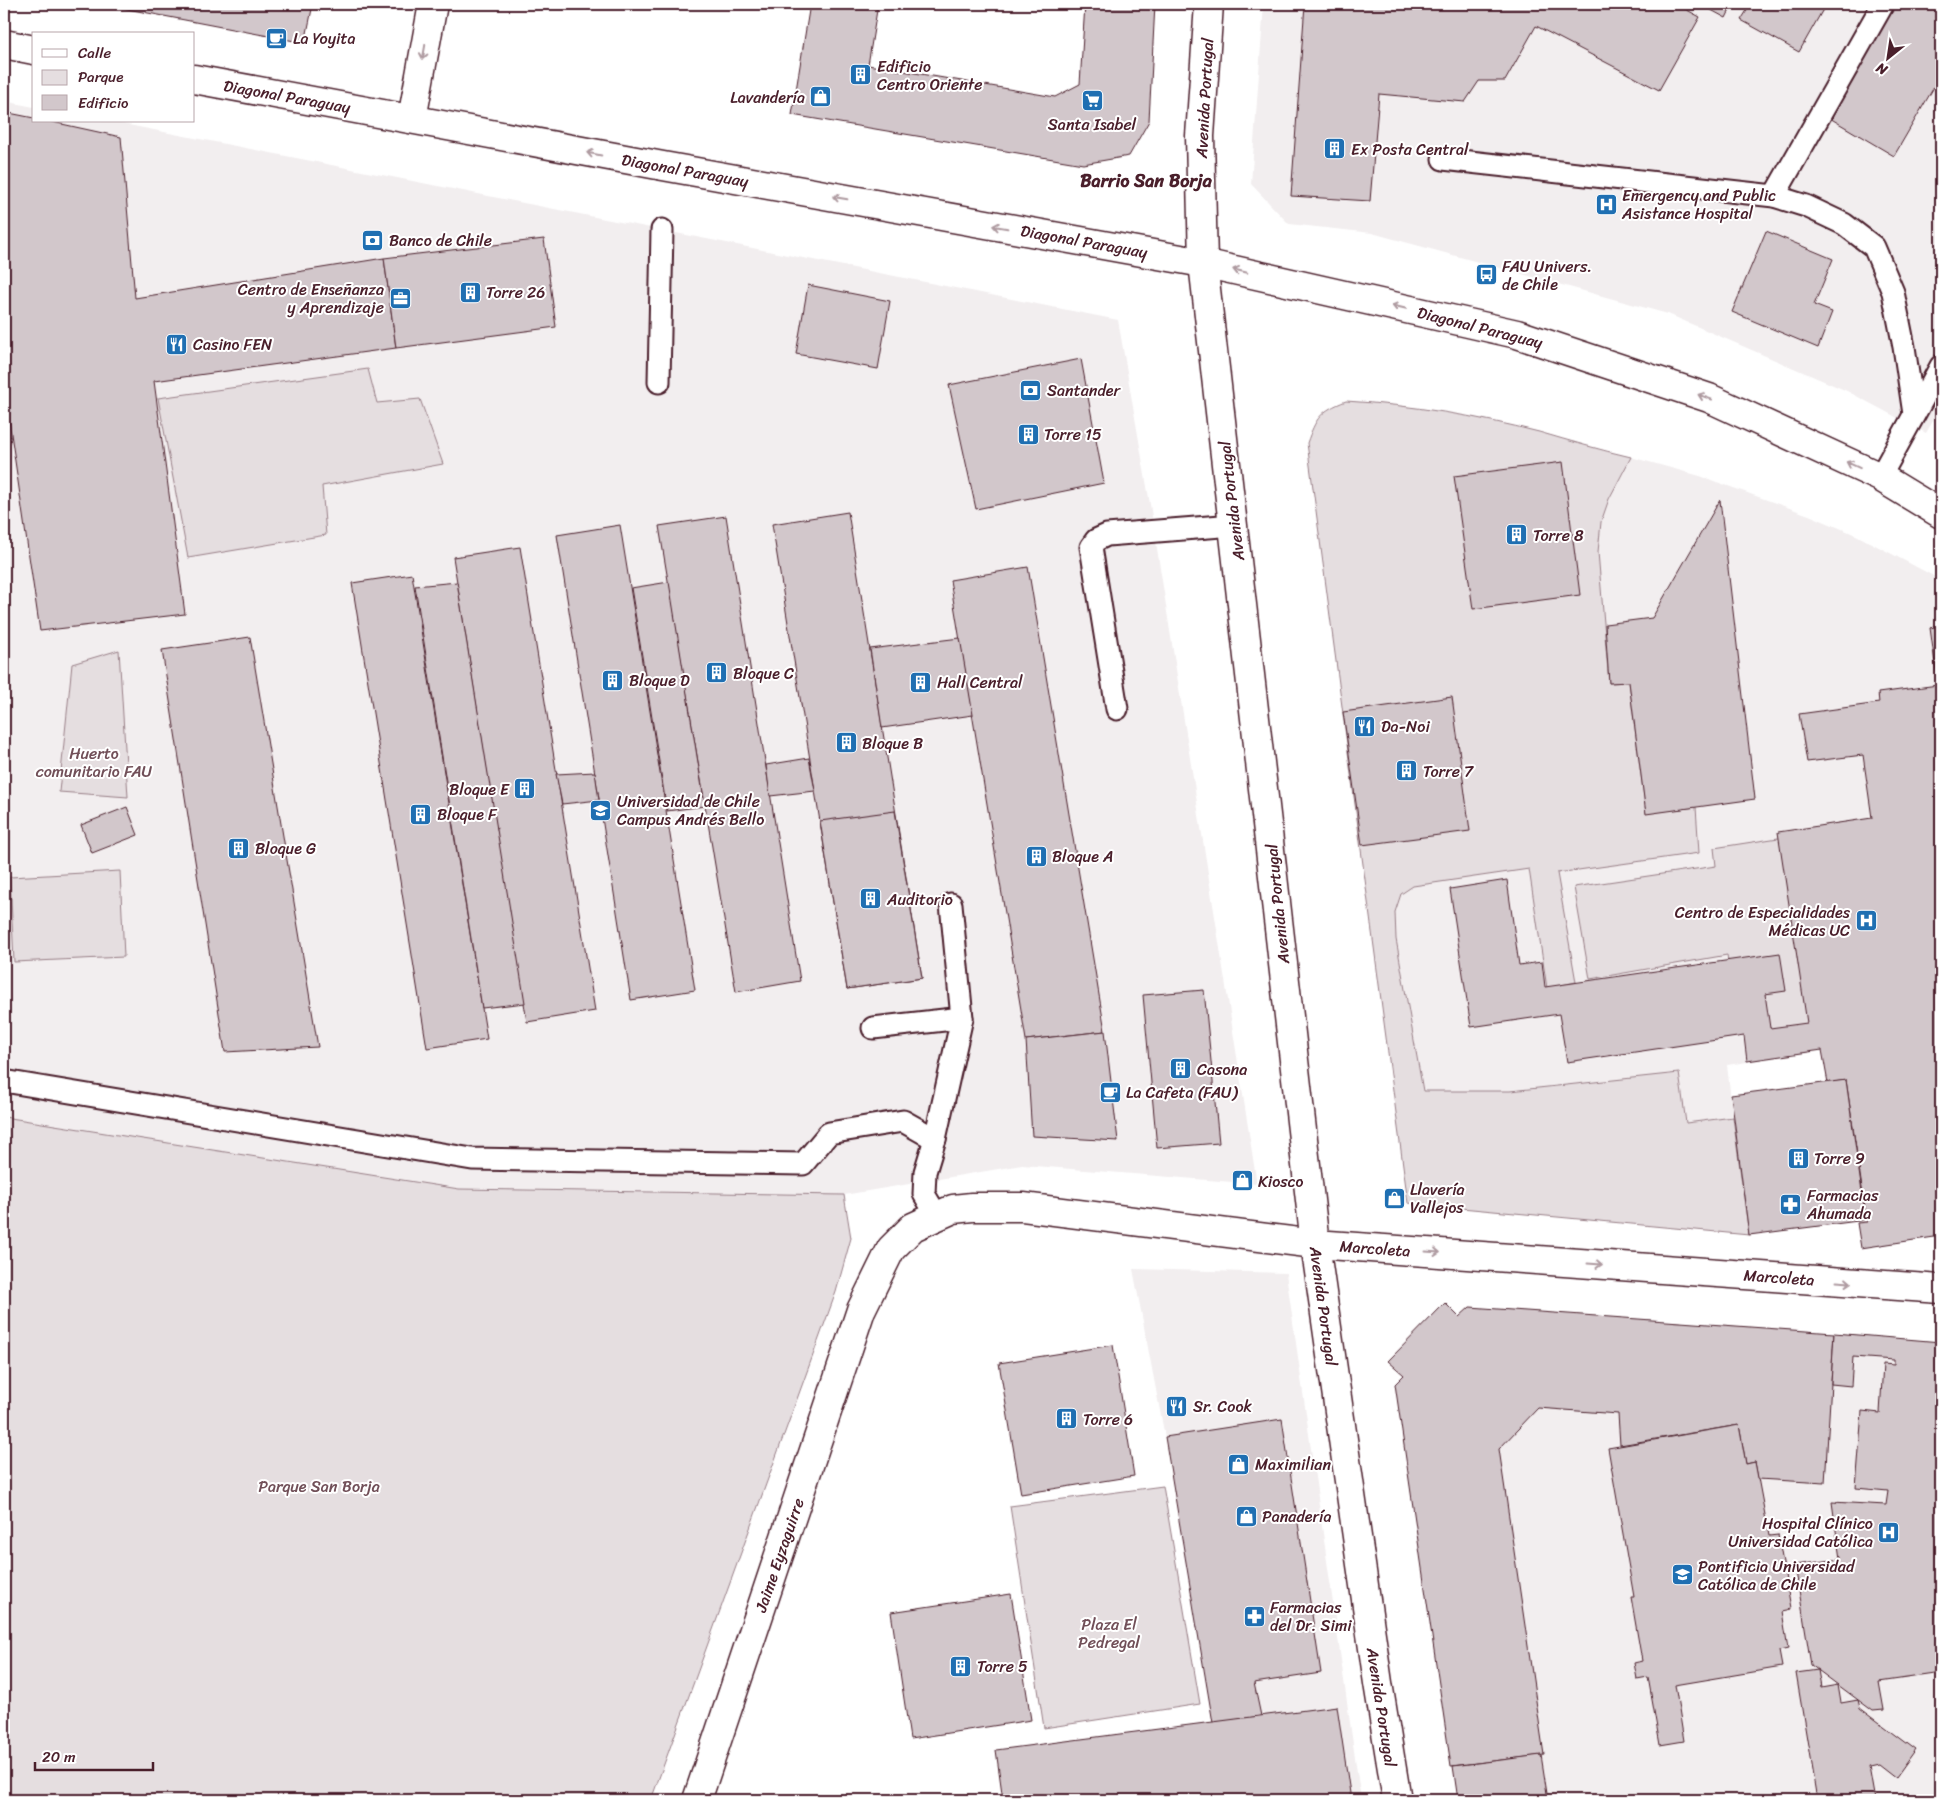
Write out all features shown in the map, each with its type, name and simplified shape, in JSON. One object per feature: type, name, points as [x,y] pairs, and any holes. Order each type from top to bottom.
[{"type":"main road","points":[[412,119],[433,4]]},
{"type":"main road","name":"Avenida Portugal","points":[[1209,4],[1200,136],[1204,263],[1314,1244],[1378,1683],[1397,1800]]},
{"type":"main road","points":[[4,44],[32,50]]},
{"type":"main road","name":"Diagonal Paraguay","points":[[195,79],[663,166],[1204,263],[1517,334],[1709,398],[1880,477],[1941,514]]},
{"type":"main road","name":"Marcoleta","points":[[861,1310],[891,1248],[913,1227],[953,1209],[972,1206],[1023,1207],[1314,1244],[1941,1289]]},
{"type":"main road","name":"Jaime Eyzaguirre","points":[[697,1800],[861,1310]]},
{"type":"lane","points":[[1774,196],[1883,4]]},
{"type":"lane","points":[[1443,159],[1774,196],[1806,206],[1844,224],[1874,248],[1893,292],[1904,347],[1914,414]]},
{"type":"lane","points":[[659,382],[662,230]]},
{"type":"lane","points":[[1880,477],[1941,366]]},
{"type":"lane","points":[[1117,709],[1091,547],[1096,540],[1107,536],[1234,525]]},
{"type":"lane","points":[[937,1216],[924,1194],[925,1172],[935,1139],[962,1018],[951,904]]},
{"type":"lane","points":[[873,1028],[962,1018]]},
{"type":"lane","points":[[4,1080],[472,1159],[803,1164],[829,1132],[903,1121],[935,1139]]},
{"type":"shaded area","name":"Emergency and Public Asistance Hospital","points":[[1264,4],[1941,4],[1941,407],[1926,433],[1847,391],[1668,314],[1372,233],[1289,224],[1251,184]]},
{"type":"shaded area","name":"Universidad de Chile Campus Andrés Bello","points":[[4,101],[32,107],[32,122],[113,122],[1118,320],[1150,504],[1257,1184],[1022,1165],[844,1195],[459,1189],[4,1117]]},
{"type":"shaded area","points":[[1631,457],[1700,476],[1809,515],[1856,535],[1941,580],[1941,1236],[1861,1248],[1857,1223],[1866,1221],[1846,1080],[1828,1083],[1822,1051],[1727,1065],[1733,1117],[1686,1123],[1679,1074],[1510,1091],[1423,1091],[1396,939],[1395,912],[1401,894],[1413,886],[1529,869],[1547,987],[1564,985],[1575,982],[1556,873],[1699,853],[1646,814],[1629,682],[1609,683],[1598,552],[1601,522],[1609,499]]},
{"type":"shaded area","points":[[1133,1269],[1286,1273],[1361,1800],[1003,1800],[996,1750],[1213,1723],[1165,1437]]},
{"type":"shaded area","name":"Pontificia Universidad Católica de Chile","points":[[1445,1303],[1459,1317],[1470,1307],[1941,1342],[1941,1800],[1458,1800],[1453,1766],[1451,1766],[1395,1384],[1404,1375],[1389,1361]]},
{"type":"green space","points":[[368,369],[377,403],[420,399],[443,464],[322,486],[326,535],[188,558],[158,398]]},
{"type":"green space","points":[[1346,401],[1395,405],[1468,416],[1539,432],[1631,457],[1609,499],[1601,522],[1598,552],[1609,683],[1629,682],[1646,813],[1696,807],[1699,853],[1557,873],[1576,982],[1547,988],[1529,869],[1413,886],[1401,894],[1395,912],[1396,939],[1423,1091],[1510,1091],[1679,1073],[1686,1123],[1733,1117],[1749,1235],[1408,1203],[1307,443],[1313,427],[1320,416],[1330,408]]},
{"type":"green space","name":"Huerto comunitario FAU","points":[[119,650],[128,797],[59,792],[72,664]]},
{"type":"green space","points":[[1894,820],[1922,1013],[1741,1035],[1727,955],[1590,979],[1574,887],[1716,866],[1714,848]]},
{"type":"green space","points":[[120,871],[124,957],[14,962],[10,877]]},
{"type":"green space","name":"Parque San Borja","points":[[4,1117],[459,1189],[844,1195],[851,1238],[836,1292],[651,1800],[4,1800]]},
{"type":"green space","name":"Plaza El Pedregal","points":[[1163,1486],[1200,1704],[1044,1728],[1010,1506]]},
{"type":"building","points":[[101,4],[313,4],[305,43]]},
{"type":"building","name":"Edificio Centro Oriente","points":[[810,4],[878,4],[868,65],[1055,97],[1080,84],[1085,4],[1155,4],[1149,121],[1129,156],[1083,164],[792,115]]},
{"type":"building","name":"Ex Posta Central","points":[[1305,4],[1676,4],[1700,17],[1659,90],[1536,26],[1505,81],[1479,81],[1465,102],[1379,94],[1370,201],[1291,196]]},
{"type":"building","points":[[1700,4],[1733,4],[1726,18]]},
{"type":"building","points":[[1751,4],[1826,4],[1799,52],[1741,20]]},
{"type":"building","points":[[1894,4],[1929,4],[1941,11],[1941,75],[1894,156],[1828,117]]},
{"type":"building","points":[[4,112],[32,118],[32,122],[53,122],[121,137],[135,298],[384,258],[396,348],[154,381],[185,614],[40,631],[4,386]]},
{"type":"building","points":[[1766,231],[1833,259],[1814,305],[1832,312],[1818,348],[1732,312]]},
{"type":"building","name":"Torre 26","points":[[544,239],[556,327],[396,348],[384,258]]},
{"type":"building","points":[[808,285],[890,301],[878,369],[796,354]]},
{"type":"building","name":"Torre 15","points":[[1081,359],[1104,483],[976,509],[949,385]]},
{"type":"building","name":"Torre 8","points":[[1563,462],[1580,595],[1473,609],[1454,476]]},
{"type":"building","points":[[1720,500],[1755,799],[1646,814],[1629,682],[1609,683],[1605,624],[1652,618]]},
{"type":"building","name":"Bloque B","points":[[848,512],[922,978],[847,989],[772,524]]},
{"type":"building","name":"Bloque C","points":[[726,516],[800,981],[736,992],[659,526]]},
{"type":"building","name":"Bloque D","points":[[620,525],[695,990],[631,1000],[557,535]]},
{"type":"building","name":"Bloque E","points":[[520,547],[595,1011],[527,1022],[453,557]]},
{"type":"building","name":"Bloque A","points":[[1028,567],[1105,1031],[1026,1040],[950,580]]},
{"type":"building","name":"Bloque F","points":[[412,574],[487,1039],[427,1048],[352,583]]},
{"type":"building","points":[[457,582],[525,1003],[482,1008],[415,586]]},
{"type":"building","points":[[669,582],[705,806],[667,811],[631,588]]},
{"type":"building","name":"Centro de Especialidades Médicas UC","points":[[1941,626],[1941,1236],[1861,1248],[1857,1223],[1867,1222],[1846,1080],[1828,1083],[1822,1050],[1747,1061],[1744,1036],[1567,1062],[1559,1014],[1471,1027],[1450,889],[1507,880],[1519,965],[1542,962],[1545,987],[1780,953],[1786,991],[1765,994],[1770,1028],[1807,1023],[1778,832],[1872,818],[1863,755],[1807,762],[1799,714],[1879,703],[1878,693],[1938,685],[1930,628]]},
{"type":"building","name":"Bloque G","points":[[250,637],[318,1047],[225,1052],[162,650]]},
{"type":"building","name":"Hall Central","points":[[960,638],[973,715],[882,728],[870,649]]},
{"type":"building","name":"Torre 7","points":[[1452,697],[1470,831],[1362,845],[1343,712]]},
{"type":"building","points":[[809,758],[815,791],[770,796],[766,765]]},
{"type":"building","points":[[595,772],[599,800],[562,804],[556,774]]},
{"type":"building","points":[[127,807],[138,835],[92,853],[81,825]]},
{"type":"building","name":"Auditorio","points":[[895,811],[922,978],[847,989],[820,821]]},
{"type":"building","name":"Casona","points":[[1204,990],[1219,1143],[1157,1148],[1143,995]]},
{"type":"building","points":[[1105,1031],[1118,1141],[1032,1136],[1026,1040]]},
{"type":"building","name":"Torre 9","points":[[1846,1080],[1866,1220],[1749,1235],[1731,1095]]},
{"type":"building","points":[[1445,1303],[1459,1317],[1470,1307],[1834,1333],[1825,1483],[1758,1479],[1755,1462],[1746,1464],[1739,1425],[1620,1445],[1618,1414],[1538,1408],[1499,1449],[1544,1755],[1451,1766],[1395,1384],[1404,1375],[1388,1361]]},
{"type":"building","name":"Hospital Clínico Universidad Católica","points":[[1834,1333],[1941,1342],[1941,1673],[1879,1682],[1884,1710],[1873,1711],[1811,1665],[1795,1565],[1840,1559],[1832,1502],[1886,1505],[1888,1491],[1856,1488],[1862,1411],[1880,1413],[1883,1364],[1894,1365],[1894,1360],[1853,1357],[1851,1386],[1831,1384]]},
{"type":"building","name":"Torre 6","points":[[1113,1345],[1134,1476],[1021,1494],[999,1363]]},
{"type":"building","points":[[1282,1419],[1321,1673],[1254,1683],[1261,1716],[1213,1723],[1165,1437]]},
{"type":"building","points":[[1739,1425],[1746,1464],[1755,1462],[1769,1536],[1778,1535],[1791,1609],[1782,1611],[1788,1649],[1779,1651],[1782,1667],[1675,1685],[1684,1741],[1660,1745],[1648,1677],[1637,1679],[1634,1663],[1642,1661],[1631,1597],[1634,1597],[1608,1448]]},
{"type":"building","name":"Torre 5","points":[[1011,1594],[1031,1720],[910,1739],[891,1612]]},
{"type":"building","points":[[1818,1670],[1821,1688],[1838,1685],[1841,1703],[1858,1700],[1860,1708],[1916,1750],[1896,1778],[1878,1764],[1869,1766],[1875,1800],[1817,1800],[1796,1673]]},
{"type":"building","points":[[1337,1706],[1351,1800],[1003,1800],[996,1750]]},
{"type":"building","points":[[1541,1755],[1548,1800],[1458,1800],[1453,1766]]},
{"type":"place","name":"La Yoyita","points":[[277,38]]},
{"type":"place","name":"Edificio Centro Oriente","points":[[861,75]]},
{"type":"place","name":"Lavandería","points":[[821,97]]},
{"type":"place","name":"Santa Isabel","points":[[1092,100]]},
{"type":"place","name":"Ex Posta Central","points":[[1335,149]]},
{"type":"place","name":"Emergency and Public Asistance Hospital","points":[[1606,204]]},
{"type":"place","name":"Banco de Chile","points":[[373,240]]},
{"type":"place","name":"FAU Univers. de Chile","points":[[1486,275]]},
{"type":"place","name":"Torre 26","points":[[470,292]]},
{"type":"place","name":"Centro de Enseñanza y Aprendizaje","points":[[400,298]]},
{"type":"place","name":"Casino FEN","points":[[177,344]]},
{"type":"place","name":"Santander","points":[[1031,390]]},
{"type":"place","name":"Torre 15","points":[[1028,434]]},
{"type":"place","name":"Torre 8","points":[[1517,535]]},
{"type":"place","name":"Bloque C","points":[[717,673]]},
{"type":"place","name":"Bloque D","points":[[613,680]]},
{"type":"place","name":"Hall Central","points":[[921,682]]},
{"type":"place","name":"Da-Noi","points":[[1365,726]]},
{"type":"place","name":"Bloque B","points":[[846,743]]},
{"type":"place","name":"Torre 7","points":[[1407,771]]},
{"type":"place","name":"Bloque E","points":[[525,789]]},
{"type":"place","name":"Universidad de Chile Campus Andrés Bello","points":[[601,810]]},
{"type":"place","name":"Bloque F","points":[[421,814]]},
{"type":"place","name":"Bloque G","points":[[239,848]]},
{"type":"place","name":"Bloque A","points":[[1036,856]]},
{"type":"place","name":"Auditorio","points":[[871,899]]},
{"type":"place","name":"Centro de Especialidades Médicas UC","points":[[1866,921]]},
{"type":"place","name":"Casona","points":[[1181,1069]]},
{"type":"place","name":"La Cafeta (FAU)","points":[[1110,1092]]},
{"type":"place","name":"Torre 9","points":[[1798,1158]]},
{"type":"place","name":"Kiosco","points":[[1242,1181]]},
{"type":"place","name":"Llavería Vallejos","points":[[1394,1198]]},
{"type":"place","name":"Farmacias Ahumada","points":[[1791,1204]]},
{"type":"place","name":"Sr. Cook","points":[[1177,1406]]},
{"type":"place","name":"Torre 6","points":[[1067,1419]]},
{"type":"place","name":"Maximilian","points":[[1239,1464]]},
{"type":"place","name":"Panadería","points":[[1246,1516]]},
{"type":"place","name":"Hospital Clínico Universidad Católica","points":[[1889,1532]]},
{"type":"place","name":"Pontificia Universidad Católica de Chile","points":[[1682,1575]]},
{"type":"place","name":"Farmacias del Dr. Simi","points":[[1254,1616]]},
{"type":"place","name":"Torre 5","points":[[961,1666]]},
{"type":"district","name":"Barrio San Borja","points":[[1146,181]]}]
